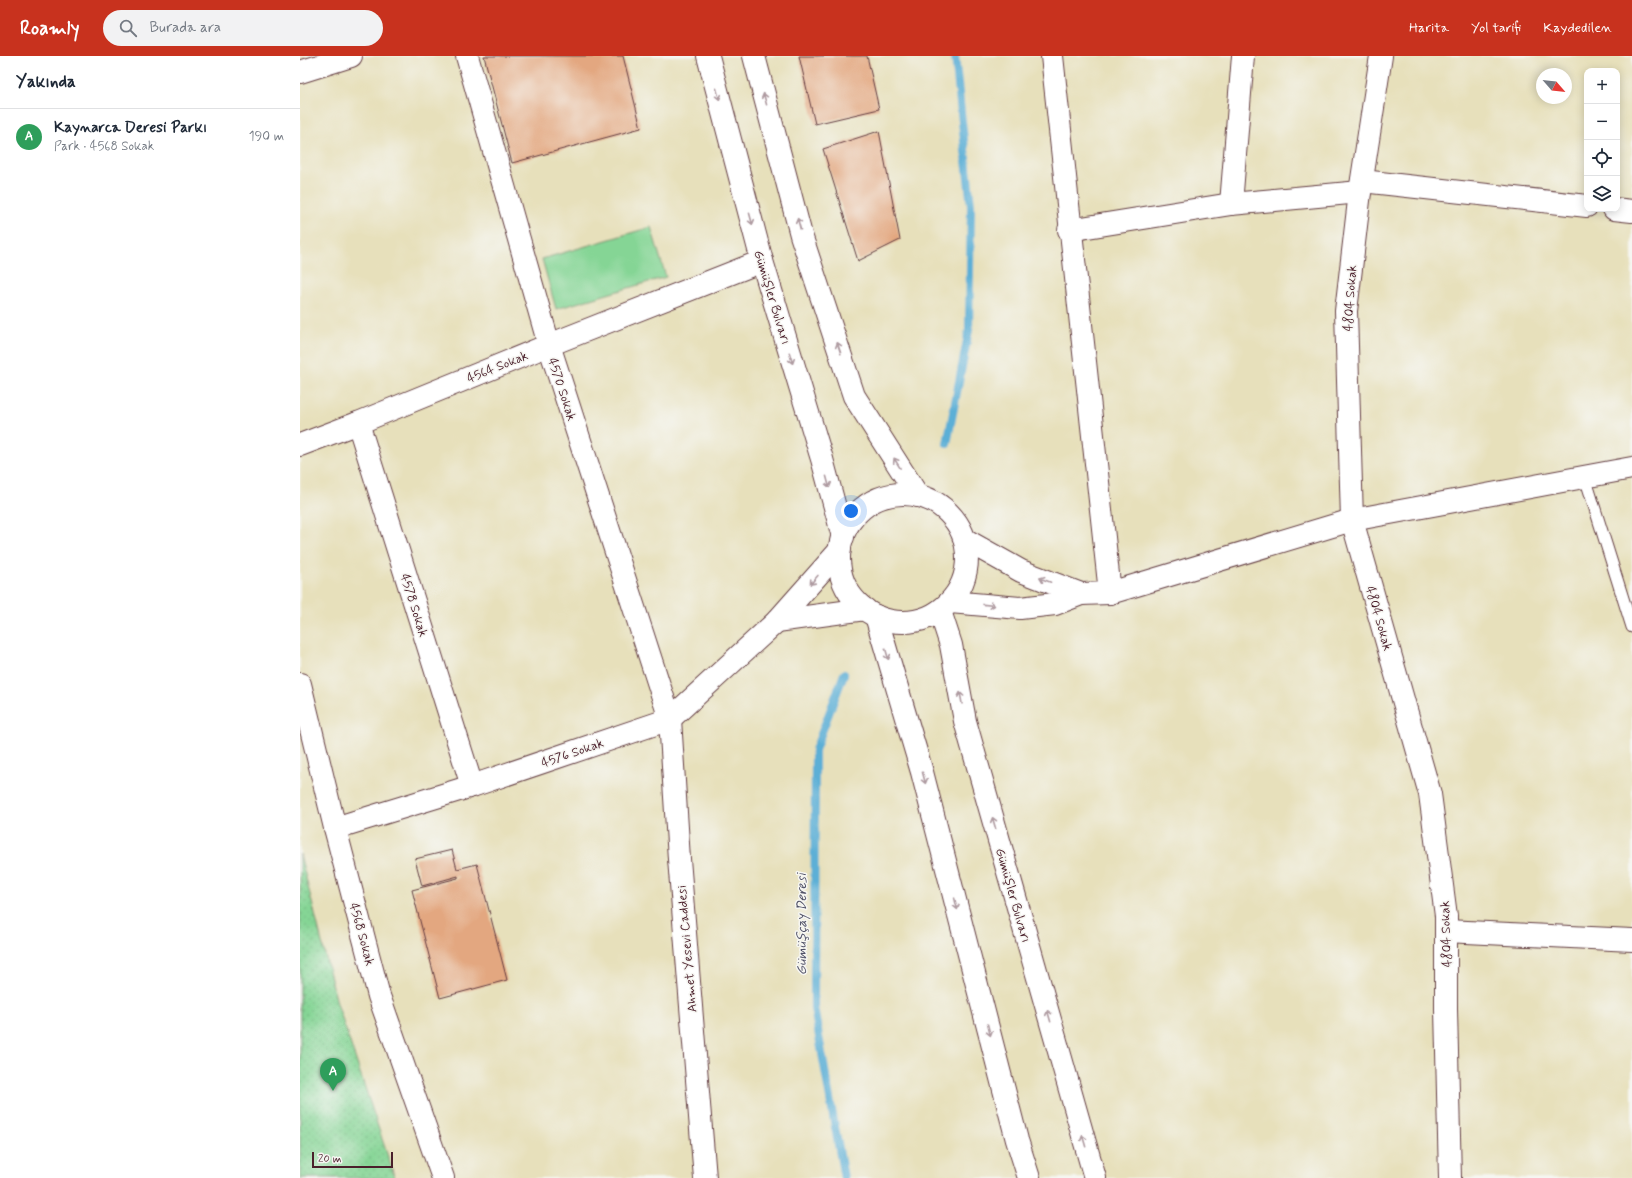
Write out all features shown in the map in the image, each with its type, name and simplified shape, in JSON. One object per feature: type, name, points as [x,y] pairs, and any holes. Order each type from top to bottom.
[{"type":"street","points":[[300,72],[350,56]]},
{"type":"street","name":"4570 Sokak","points":[[467,56],[549,345],[670,719]]},
{"type":"street","name":"Gümüşler Bulvarı","points":[[708,56],[762,261],[822,459],[842,544]]},
{"type":"street","points":[[754,56],[801,235],[854,396],[918,496]]},
{"type":"street","points":[[1052,56],[1069,230],[1110,593]]},
{"type":"street","points":[[1231,204],[1243,56]]},
{"type":"street","name":"4804 Sokak","points":[[1381,56],[1361,186],[1346,310],[1352,520],[1430,794],[1446,916],[1446,1009],[1450,1178]]},
{"type":"street","points":[[1069,230],[1231,204],[1361,186],[1584,206]]},
{"type":"street","points":[[1620,210],[1632,211]]},
{"type":"street","name":"4564 Sokak","points":[[300,445],[762,261]]},
{"type":"street","name":"4578 Sokak","points":[[358,423],[472,786]]},
{"type":"street","points":[[945,606],[1020,608],[1055,604],[1081,594],[1110,593],[1352,520],[1632,468]]},
{"type":"street","points":[[777,622],[870,613],[902,622],[928,617],[945,606],[958,591],[964,579],[967,553],[964,539],[959,527],[942,507],[931,500],[918,496],[891,495],[878,499],[857,515],[842,544],[840,564],[842,577],[851,595],[870,613],[922,772],[1017,1140],[1029,1178]]},
{"type":"street","points":[[964,539],[1021,571],[1081,594]]},
{"type":"street","name":"4576 Sokak","points":[[335,828],[472,786],[670,719],[777,622],[842,544]]},
{"type":"street","name":"Gümüşler Bulvarı","points":[[945,606],[965,721],[1095,1178]]},
{"type":"street","name":"4568 Sokak","points":[[300,684],[335,828],[379,996],[443,1178]]},
{"type":"street","name":"Ahmet Yesevi Caddesi","points":[[670,719],[679,859],[705,1178]]},
{"type":"street","points":[[1446,931],[1632,940]]},
{"type":"lane","points":[[1585,477],[1632,627]]},
{"type":"green space","points":[[651,227],[666,277],[556,309],[542,259]]},
{"type":"green space","points":[[300,854],[337,1003],[395,1178],[300,1178]]},
{"type":"building","points":[[484,56],[623,56],[641,128],[512,163]]},
{"type":"building","points":[[799,56],[867,56],[879,109],[815,124]]},
{"type":"building","points":[[879,131],[900,240],[858,261],[823,149]]},
{"type":"building","points":[[452,850],[457,869],[477,864],[507,980],[440,998],[412,890],[458,878],[458,876],[422,886],[415,859]]},
{"type":"waterway","points":[[947,444],[969,330],[971,206],[955,56]]},
{"type":"waterway","name":"Gümüşçay Deresi","points":[[844,674],[815,750],[814,1008],[844,1178]]},
{"type":"place","name":"Kaynarca Deresi Parkı","points":[[333,1091]]}]
